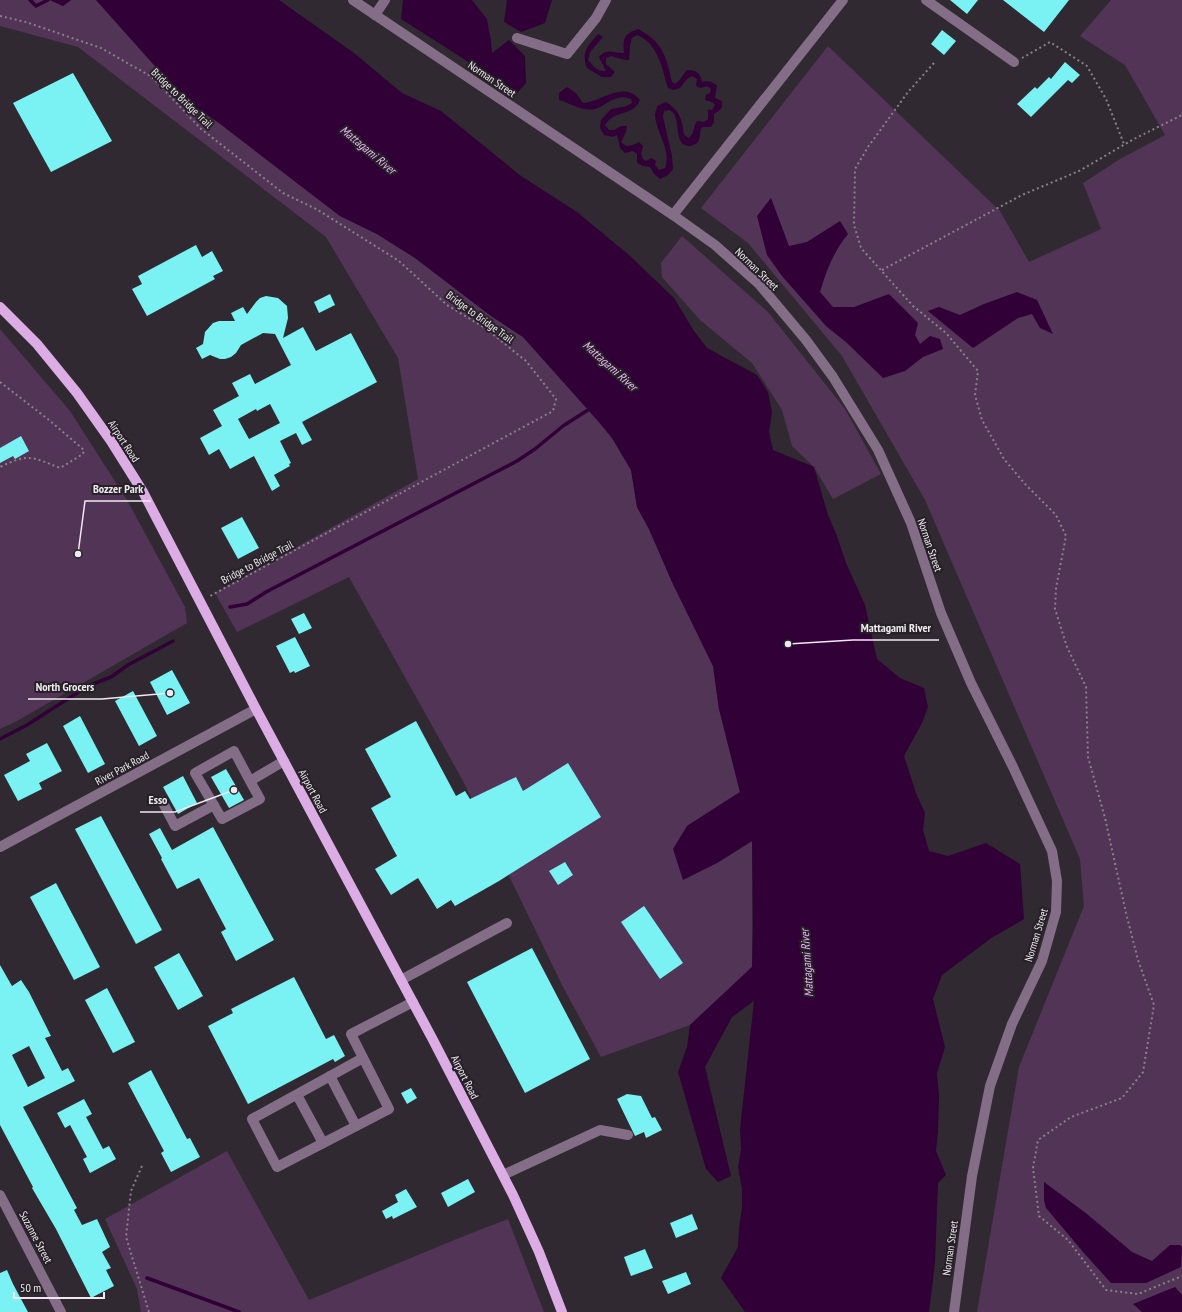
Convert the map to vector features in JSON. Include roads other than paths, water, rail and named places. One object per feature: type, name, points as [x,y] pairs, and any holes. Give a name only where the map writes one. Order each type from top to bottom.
[{"type":"main road","name":"Airport Road","points":[[0,307],[37,344],[77,393],[111,441],[142,492],[413,1002],[503,1175],[539,1252],[562,1312]]},
{"type":"street","name":"Norman Street","points":[[354,0],[673,216],[715,246],[759,284],[806,340],[833,377],[874,444],[911,523],[941,613],[971,683],[1013,767],[1052,851],[1057,881],[1056,912],[1042,961],[1012,1024],[990,1086],[972,1176],[954,1312]]},
{"type":"street","points":[[375,15],[385,0]]},
{"type":"street","points":[[517,38],[567,54],[596,18],[606,0]]},
{"type":"street","points":[[673,216],[843,0]]},
{"type":"street","points":[[926,0],[1014,62]]},
{"type":"street","name":"River Park Road","points":[[0,847],[256,709]]},
{"type":"street","points":[[234,751],[250,781],[260,799],[222,819],[195,773],[234,751]]},
{"type":"street","points":[[250,781],[284,761]]},
{"type":"street","points":[[162,801],[175,826],[214,804]]},
{"type":"street","points":[[401,980],[507,923]]},
{"type":"street","points":[[363,1058],[252,1119],[277,1167],[389,1109],[351,1034],[413,1002]]},
{"type":"street","points":[[330,1076],[356,1126]]},
{"type":"street","points":[[297,1094],[323,1143]]},
{"type":"street","points":[[503,1175],[600,1130],[628,1135]]},
{"type":"street","name":"Suzanne Street","points":[[1,1200],[61,1312]]},
{"type":"water","points":[[50,0],[71,0],[63,6]]},
{"type":"water","name":"Mattagami River","points":[[96,0],[279,0],[354,53],[402,93],[441,111],[521,176],[577,212],[629,255],[674,298],[694,331],[707,348],[757,375],[768,392],[772,412],[769,432],[773,450],[814,467],[828,515],[846,563],[865,605],[877,659],[900,678],[924,688],[928,707],[922,723],[904,756],[916,793],[925,813],[923,830],[929,851],[948,856],[986,843],[1020,864],[1024,919],[990,939],[942,975],[933,999],[945,1047],[937,1073],[939,1095],[936,1151],[946,1175],[938,1183],[935,1263],[929,1312],[745,1312],[721,1278],[738,1247],[742,1208],[742,1189],[738,1167],[741,1149],[740,1129],[754,1001],[732,1017],[705,1067],[731,1176],[718,1182],[706,1169],[678,1072],[687,1047],[690,1025],[752,967],[752,841],[717,863],[683,880],[673,849],[687,826],[740,792],[719,709],[713,666],[672,582],[649,529],[637,507],[631,470],[612,438],[523,337],[491,316],[415,258],[377,234],[340,216],[219,123],[195,107],[154,65]]},
{"type":"water","points":[[403,0],[472,0],[487,19],[492,53],[509,40],[525,56],[526,83],[517,93],[401,19]]},
{"type":"water","points":[[507,0],[552,0],[545,23],[521,32],[504,22]]},
{"type":"water","points":[[638,29],[653,39],[662,51],[668,65],[672,82],[675,84],[687,70],[696,71],[702,82],[706,81],[717,85],[715,98],[722,101],[722,107],[714,114],[714,122],[711,127],[702,127],[698,142],[690,146],[684,145],[679,138],[674,113],[669,110],[664,111],[663,117],[672,156],[673,169],[668,175],[660,179],[654,174],[650,167],[637,163],[637,154],[633,151],[625,153],[620,148],[617,135],[613,137],[604,135],[600,128],[601,120],[611,109],[627,106],[632,103],[631,99],[621,97],[616,98],[600,107],[590,110],[559,100],[559,93],[567,87],[576,93],[583,103],[613,93],[627,92],[634,94],[640,100],[637,105],[633,109],[609,120],[605,125],[609,130],[614,130],[621,126],[627,126],[621,142],[626,146],[639,142],[643,146],[641,154],[643,159],[646,161],[651,158],[656,161],[655,165],[659,170],[665,168],[667,155],[656,122],[655,115],[657,106],[666,102],[671,105],[680,116],[684,135],[689,138],[697,121],[704,122],[708,119],[708,109],[712,110],[715,105],[712,102],[705,100],[706,95],[710,93],[711,89],[707,86],[701,88],[696,86],[697,79],[692,76],[687,79],[680,88],[673,90],[668,88],[661,65],[654,50],[650,44],[637,35],[632,38],[629,60],[611,56],[606,58],[606,64],[615,72],[611,77],[602,77],[587,68],[585,62],[586,49],[598,34],[603,37],[590,52],[588,60],[598,70],[606,71],[599,57],[605,52],[624,53],[625,38],[629,33]]},
{"type":"water","points":[[771,198],[789,246],[807,242],[840,221],[848,234],[838,248],[831,262],[820,292],[833,307],[854,307],[889,294],[918,323],[915,335],[920,344],[930,336],[940,339],[943,349],[923,357],[905,371],[883,378],[847,343],[826,326],[782,276],[767,255],[757,216]]},
{"type":"water","points":[[1017,292],[1037,300],[1053,334],[1040,328],[1032,314],[1018,318],[973,348],[928,311],[939,307],[960,315],[984,304]]},
{"type":"water","points":[[1044,1182],[1087,1214],[1132,1252],[1152,1261],[1170,1245],[1180,1245],[1182,1247],[1181,1267],[1146,1283],[1111,1283],[1046,1208],[1044,1200]]},
{"type":"water","points":[[1175,1287],[1182,1295],[1182,1312],[1142,1312],[1133,1304]]},
{"type":"waterway","points":[[30,0],[36,6],[48,0]]},
{"type":"waterway","points":[[230,607],[247,604],[266,592],[517,461],[535,449],[563,426],[591,408]]},
{"type":"waterway","points":[[0,739],[27,725],[88,686],[111,677],[128,665],[173,641]]},
{"type":"waterway","points":[[147,1278],[239,1312]]},
{"type":"place","name":"Bozzer Park","points":[[78,554]]},
{"type":"place","name":"Mattagami River","points":[[788,644]]},
{"type":"place","name":"North Grocers","points":[[170,693]]},
{"type":"place","name":"Esso","points":[[234,790]]}]
